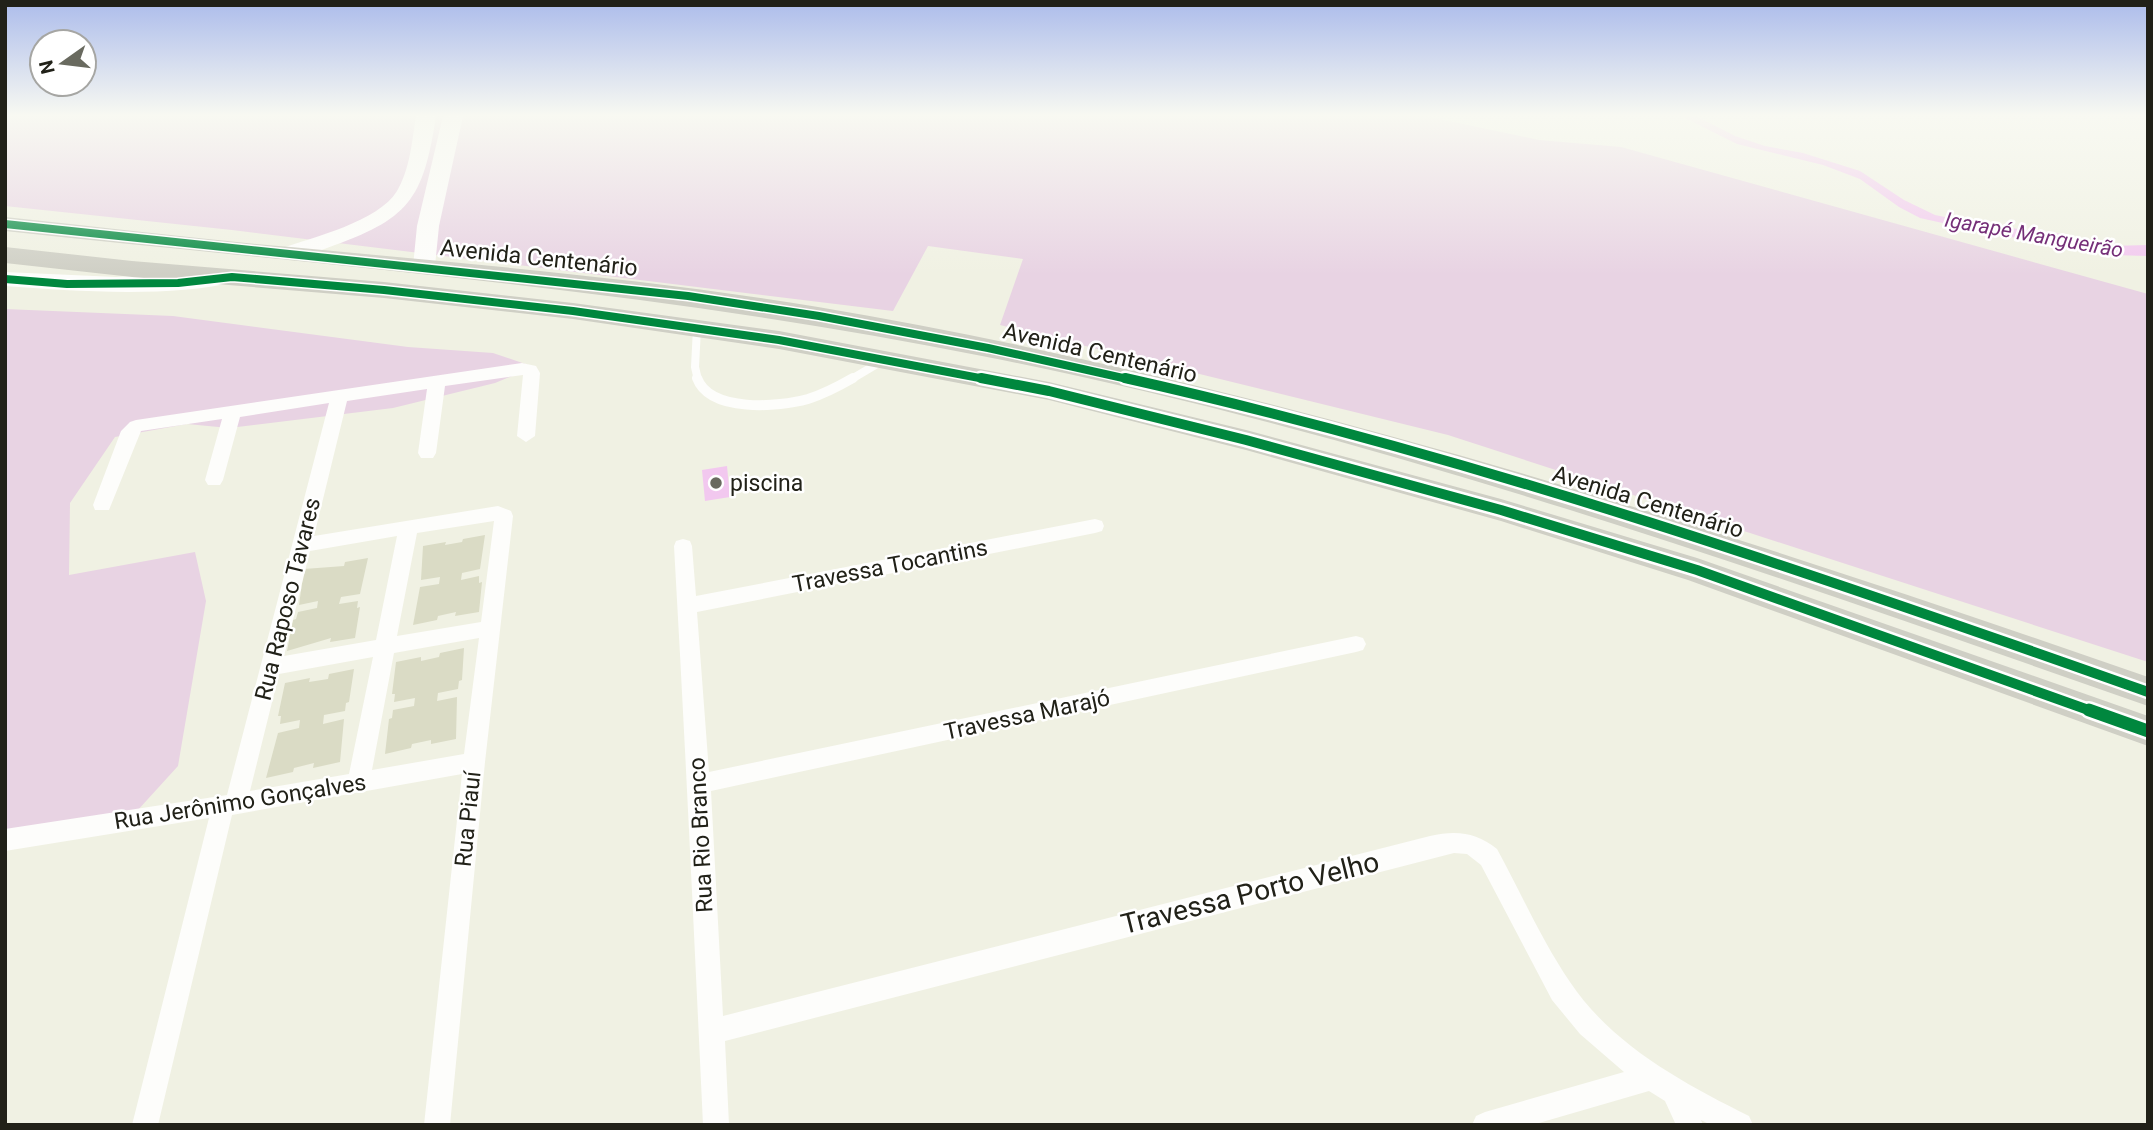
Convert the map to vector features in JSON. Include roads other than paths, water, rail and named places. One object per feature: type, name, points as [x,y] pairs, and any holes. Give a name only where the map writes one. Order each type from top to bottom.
[{"type":"main road","points":[[288,254],[367,223],[402,199],[416,169]]},
{"type":"main road","points":[[424,266],[428,226],[441,169]]},
{"type":"main road","name":"Avenida Centenário","points":[[5,224],[589,283],[817,316],[995,349],[1382,444],[1586,504],[1959,624],[2148,692]]},
{"type":"main road","points":[[5,256],[573,311],[697,328],[1062,394],[1245,440],[1501,510],[1697,570],[2148,731]]},
{"type":"main road","points":[[5,279],[67,284],[164,283],[232,276]]},
{"type":"street","points":[[102,505],[132,428],[340,395],[530,370],[532,373],[526,436]]},
{"type":"street","points":[[427,453],[437,381]]},
{"type":"street","name":"Rua Raposo Tavares","points":[[145,1125],[230,805],[270,667],[340,395]]},
{"type":"street","points":[[214,480],[233,412]]},
{"type":"street","name":"Rua Piauí","points":[[409,526],[503,513],[474,762],[437,1125]]},
{"type":"street","points":[[301,545],[409,526],[358,783]]},
{"type":"street","name":"Travessa Tocantins","points":[[686,606],[1095,526]]},
{"type":"street","name":"Rua Rio Branco","points":[[683,546],[699,784],[716,1125]]},
{"type":"street","points":[[270,667],[491,628]]},
{"type":"street","name":"Travessa Marajó","points":[[699,784],[1356,644]]},
{"type":"street","name":"Rua Jerônimo Gonçalves","points":[[5,840],[230,805],[474,762]]},
{"type":"street","name":"Travessa Porto Velho","points":[[711,1031],[1418,850],[1463,842],[1477,846],[1489,857],[1561,991],[1589,1025],[1674,1093],[1740,1125]]},
{"type":"street","points":[[1485,1125],[1651,1077]]},
{"type":"street","points":[[1674,1093],[1690,1125]]},
{"type":"lane","points":[[697,328],[696,368],[700,386],[714,399],[746,404],[809,399],[835,388],[883,360]]},
{"type":"water","name":"Igarapé Mangueirão","points":[[1833,169],[1860,171],[1904,200],[1935,215],[1985,225],[2062,234],[2109,246],[2148,245],[2148,256],[2112,255],[2072,244],[2001,236],[1920,218],[1899,207],[1860,179]]},
{"type":"water","name":"piscina","points":[[727,466],[730,497],[705,501],[702,470]]},
{"type":"place","name":"piscina","points":[[716,483]]}]
